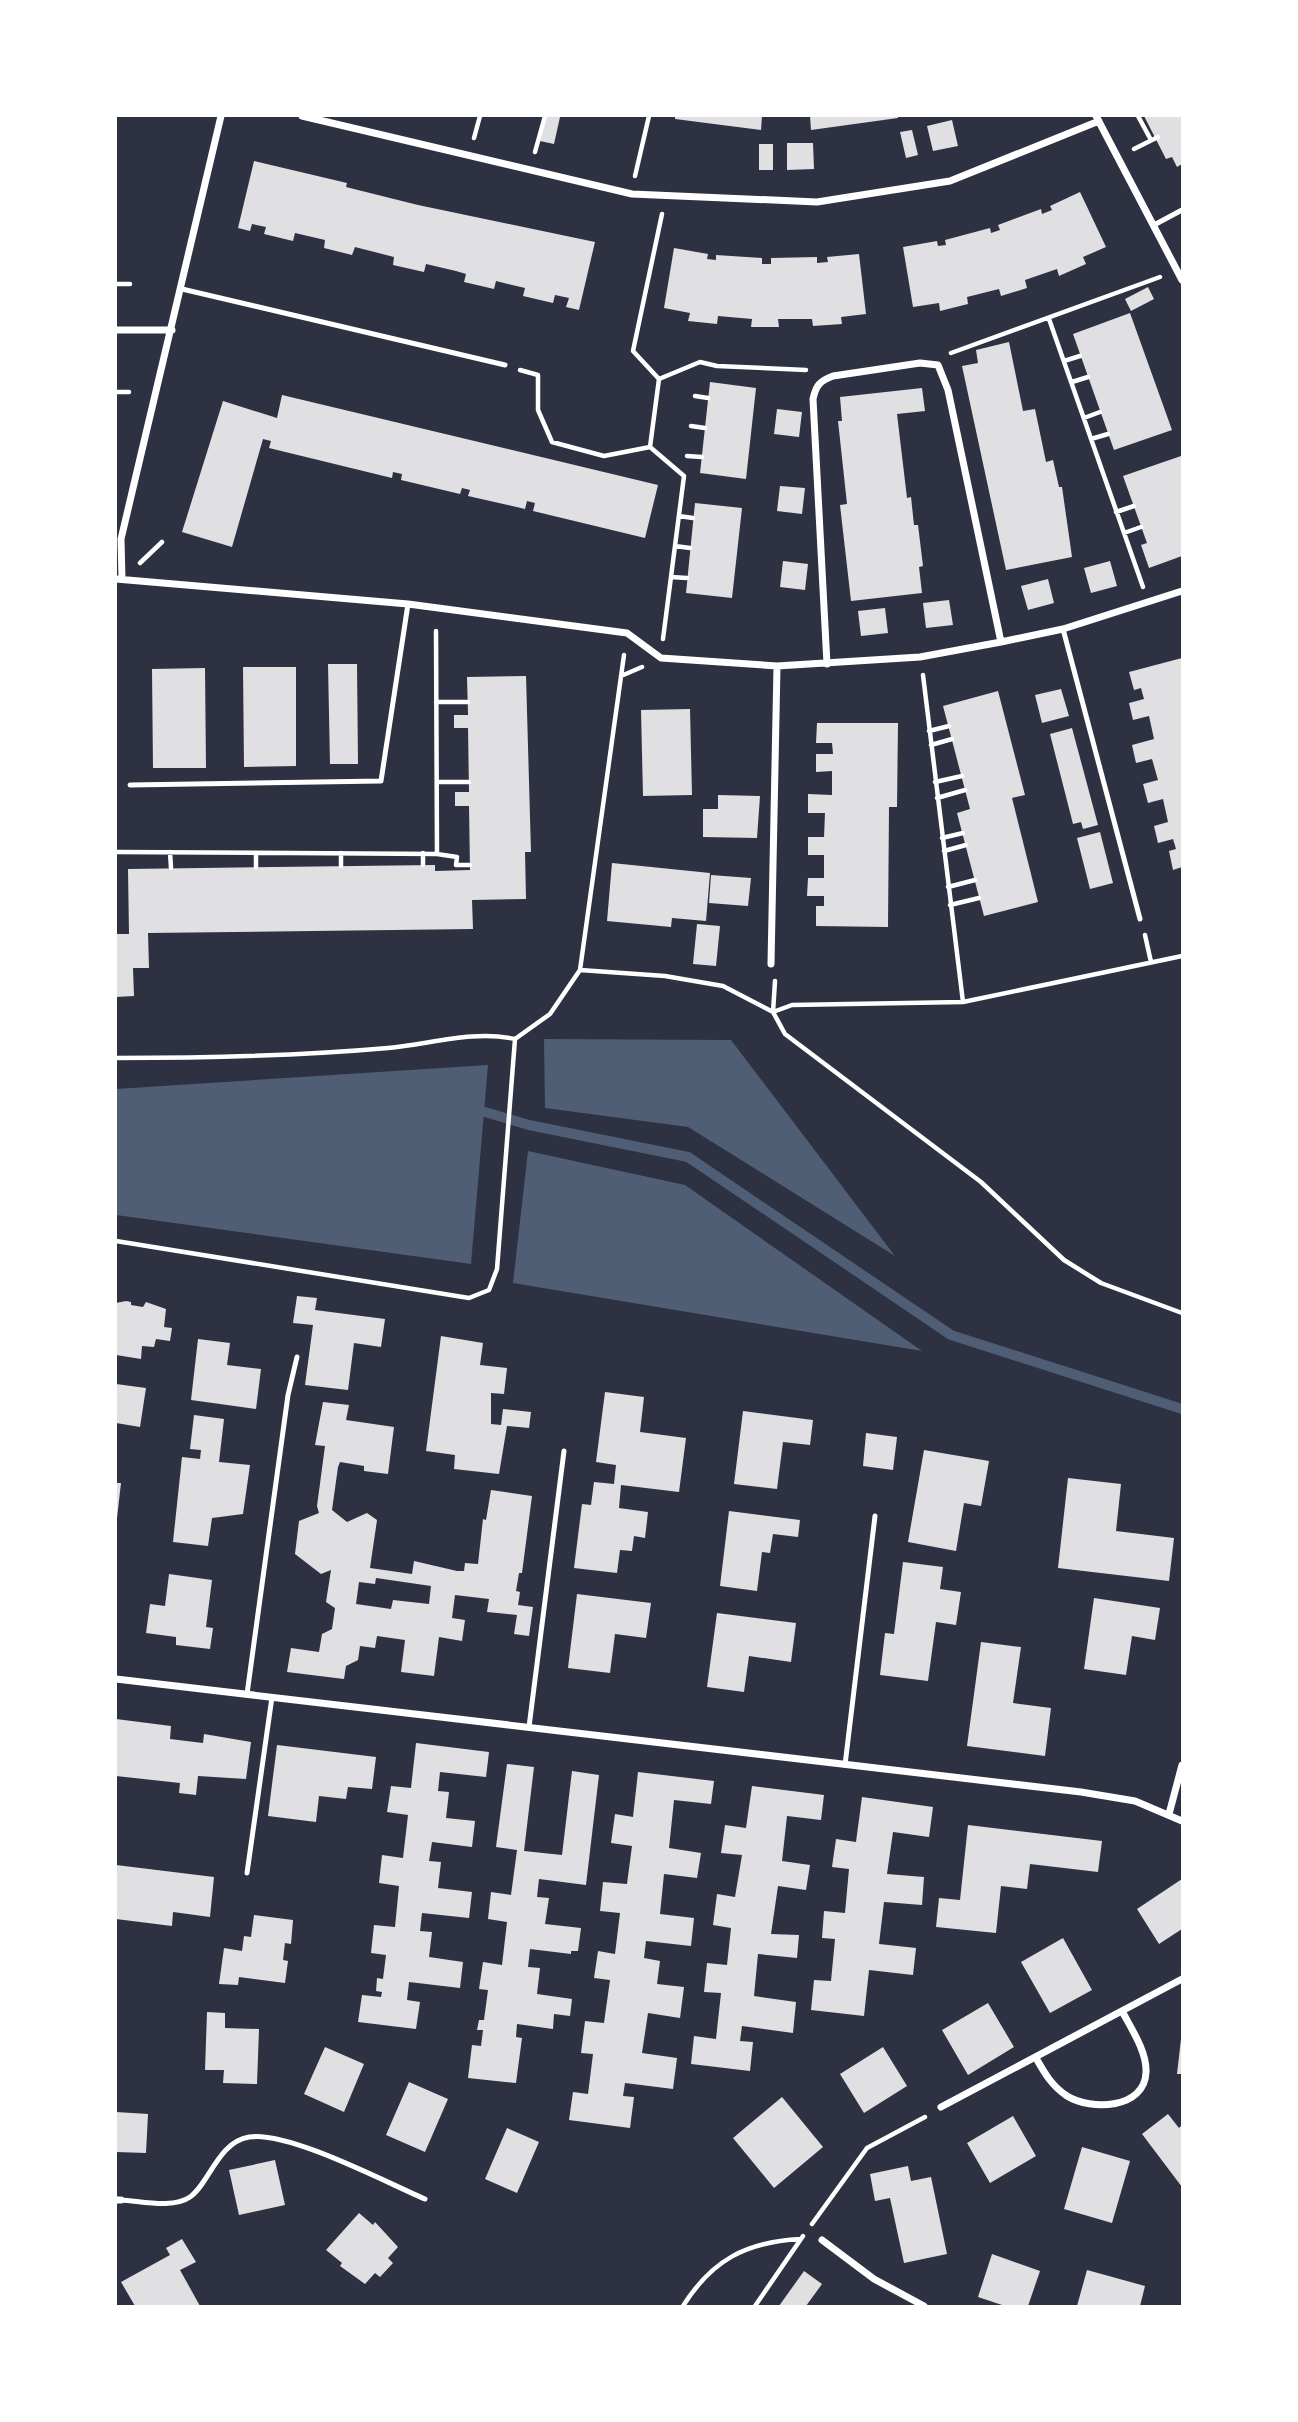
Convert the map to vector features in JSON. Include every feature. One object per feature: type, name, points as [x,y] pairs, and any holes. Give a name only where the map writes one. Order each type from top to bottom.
[{"type":"street","points":[[221,116],[121,539],[119,579],[408,604],[627,634],[661,658],[777,666],[920,657],[1063,629],[1182,591]]},
{"type":"street","points":[[302,116],[632,194],[817,202],[905,191],[950,181],[1097,118],[1182,280]]},
{"type":"street","points":[[116,330],[172,330]]},
{"type":"street","points":[[827,664],[813,399],[821,380],[920,363],[938,365],[950,399],[1001,642]]},
{"type":"street","points":[[771,964],[777,666]]},
{"type":"street","points":[[116,1679],[1081,1792],[1135,1801],[1182,1821]]},
{"type":"street","points":[[1169,1814],[1182,1765]]},
{"type":"street","points":[[941,2107],[1036,2059],[1182,1979]]},
{"type":"street","points":[[1036,2059],[1046,2077],[1070,2097],[1089,2104],[1113,2104],[1132,2097],[1145,2082],[1147,2070],[1122,2011]]},
{"type":"street","points":[[822,2240],[874,2279],[924,2306]]},
{"type":"lane","points":[[1154,225],[1182,210]]},
{"type":"lane","points":[[182,289],[505,365]]},
{"type":"lane","points":[[130,785],[382,781],[408,604]]},
{"type":"lane","points":[[1063,629],[1139,919]]},
{"type":"lane","points":[[247,1695],[288,1395],[297,1357]]},
{"type":"lane","points":[[529,1727],[564,1451]]},
{"type":"lane","points":[[845,1765],[875,1516]]},
{"type":"lane","points":[[247,1873],[272,1698]]},
{"type":"lane","points":[[118,2200],[176,2203],[192,2196],[225,2151],[248,2137],[279,2138],[425,2199]]},
{"type":"path","points":[[477,125],[480,116]]},
{"type":"path","points":[[537,140],[545,116]]},
{"type":"path","points":[[649,116],[635,177],[668,186],[633,351],[659,379]]},
{"type":"path","points":[[1138,116],[1151,140]]},
{"type":"path","points":[[1130,151],[1158,136]]},
{"type":"path","points":[[938,365],[950,353],[1178,271]]},
{"type":"path","points":[[116,284],[130,284]]},
{"type":"path","points":[[1049,319],[1148,604]]},
{"type":"path","points":[[1064,361],[1080,356]]},
{"type":"path","points":[[659,379],[700,362],[716,366],[807,370],[821,380]]},
{"type":"path","points":[[505,365],[538,375],[538,410],[552,442],[604,456],[650,447]]},
{"type":"path","points":[[1072,382],[1088,377]]},
{"type":"path","points":[[650,447],[659,379]]},
{"type":"path","points":[[116,392],[129,393]]},
{"type":"path","points":[[695,396],[708,398]]},
{"type":"path","points":[[1084,418],[1100,412]]},
{"type":"path","points":[[691,426],[705,428]]},
{"type":"path","points":[[1091,439],[1108,433]]},
{"type":"path","points":[[621,676],[661,658],[676,547],[684,476],[650,447]]},
{"type":"path","points":[[687,456],[702,457]]},
{"type":"path","points":[[1116,512],[1134,506]]},
{"type":"path","points":[[679,516],[693,518]]},
{"type":"path","points":[[1124,533],[1141,527]]},
{"type":"path","points":[[676,547],[690,548]]},
{"type":"path","points":[[671,576],[687,578]]},
{"type":"path","points":[[436,631],[437,853]]},
{"type":"path","points":[[116,1058],[226,1058],[390,1048],[491,1034],[515,1039],[550,1014],[580,970],[627,634]]},
{"type":"path","points":[[920,657],[962,1002]]},
{"type":"path","points":[[436,702],[468,702]]},
{"type":"path","points":[[929,731],[949,726]]},
{"type":"path","points":[[931,745],[952,739]]},
{"type":"path","points":[[935,782],[962,776]]},
{"type":"path","points":[[437,782],[469,782]]},
{"type":"path","points":[[937,797],[965,790]]},
{"type":"path","points":[[942,838],[963,833]]},
{"type":"path","points":[[944,851],[966,845]]},
{"type":"path","points":[[116,852],[437,853],[457,857],[456,865],[470,865]]},
{"type":"path","points":[[170,852],[171,868]]},
{"type":"path","points":[[256,853],[256,867]]},
{"type":"path","points":[[341,853],[341,866]]},
{"type":"path","points":[[423,853],[423,865]]},
{"type":"path","points":[[948,888],[975,880]]},
{"type":"path","points":[[950,905],[979,898]]},
{"type":"path","points":[[1139,919],[1151,962]]},
{"type":"path","points":[[773,1012],[792,1004],[962,1002],[1182,956]]},
{"type":"path","points":[[771,964],[776,971],[773,1012],[785,1034],[981,1182],[1064,1260],[1101,1283],[1182,1313]]},
{"type":"path","points":[[580,970],[665,976],[723,986],[773,1012]]},
{"type":"path","points":[[116,1241],[469,1298],[489,1290],[497,1269],[515,1039]]},
{"type":"path","points":[[755,2306],[867,2148],[941,2107]]},
{"type":"path","points":[[683,2306],[712,2271],[736,2254],[764,2241],[801,2239]]},
{"type":"water","points":[[544,1039],[731,1040],[895,1256],[688,1127],[545,1108]]},
{"type":"water","points":[[488,1065],[471,1264],[116,1215],[116,1089]]},
{"type":"water","points":[[528,1151],[685,1185],[922,1351],[513,1283]]},
{"type":"building","points":[[546,116],[560,117],[554,144],[540,141]]},
{"type":"building","points":[[675,116],[762,116],[761,130],[675,119]]},
{"type":"building","points":[[810,116],[898,116],[898,118],[811,130]]},
{"type":"building","points":[[1144,116],[1182,116],[1182,164],[1177,167],[1172,157],[1166,159]]},
{"type":"building","points":[[952,120],[958,146],[933,151],[927,126]]},
{"type":"building","points":[[912,130],[918,155],[906,158],[900,132]]},
{"type":"building","points":[[787,143],[813,143],[814,169],[787,170]]},
{"type":"building","points":[[759,144],[773,144],[773,170],[759,170]]},
{"type":"building","points":[[254,161],[347,183],[346,187],[418,205],[595,242],[579,310],[566,307],[569,298],[555,295],[553,303],[523,296],[525,288],[496,281],[494,289],[464,282],[466,274],[456,271],[426,264],[424,272],[393,265],[394,257],[355,247],[352,255],[324,248],[325,240],[295,233],[293,241],[264,234],[266,227],[252,224],[250,231],[238,228]]},
{"type":"building","points":[[1080,192],[1106,247],[1083,257],[1086,264],[1059,276],[1057,269],[1025,280],[1027,288],[1001,296],[999,289],[967,297],[968,304],[940,311],[939,303],[913,307],[903,247],[937,241],[938,246],[946,245],[945,240],[990,228],[991,233],[1000,230],[998,225],[1041,209],[1042,214],[1052,210],[1050,206]]},
{"type":"building","points":[[674,248],[708,254],[707,259],[716,260],[716,255],[762,258],[762,264],[771,264],[771,258],[817,257],[817,263],[828,262],[827,257],[859,254],[866,314],[841,317],[842,324],[813,326],[812,319],[778,319],[779,327],[751,327],[752,319],[718,316],[717,324],[688,321],[690,313],[664,308]]},
{"type":"building","points":[[1148,287],[1154,299],[1131,311],[1125,299]]},
{"type":"building","points":[[1130,313],[1172,430],[1114,450],[1073,334]]},
{"type":"building","points":[[1009,342],[1023,411],[1035,409],[1046,462],[1053,460],[1059,487],[1062,487],[1072,557],[1006,570],[962,366],[978,363],[976,350]]},
{"type":"building","points":[[710,382],[756,388],[746,479],[700,473]]},
{"type":"building","points":[[922,388],[925,411],[897,414],[907,498],[911,497],[914,525],[918,525],[923,566],[919,567],[922,593],[851,601],[840,505],[847,504],[838,421],[842,421],[840,397]]},
{"type":"building","points":[[282,395],[658,485],[645,538],[533,511],[535,503],[527,501],[525,509],[468,496],[470,490],[462,488],[460,494],[401,480],[402,474],[393,472],[392,478],[269,448],[271,441],[263,439],[232,547],[182,532],[223,401],[277,418]]},
{"type":"building","points":[[777,409],[802,412],[799,437],[774,434]]},
{"type":"building","points":[[1181,456],[1182,556],[1149,568],[1141,545],[1147,543],[1123,476]]},
{"type":"building","points":[[780,486],[805,488],[802,514],[777,511]]},
{"type":"building","points":[[695,503],[742,508],[732,598],[686,593]]},
{"type":"building","points":[[783,561],[808,564],[805,590],[780,587]]},
{"type":"building","points":[[1110,561],[1117,586],[1091,593],[1084,568]]},
{"type":"building","points":[[1048,579],[1054,603],[1028,610],[1021,586]]},
{"type":"building","points":[[949,600],[953,625],[926,628],[923,603]]},
{"type":"building","points":[[885,608],[888,633],[861,636],[858,611]]},
{"type":"building","points":[[1182,658],[1182,867],[1173,870],[1169,851],[1176,849],[1173,839],[1158,843],[1154,826],[1168,822],[1163,799],[1148,803],[1143,784],[1158,780],[1152,759],[1136,763],[1132,745],[1154,739],[1149,716],[1133,720],[1129,703],[1144,699],[1141,688],[1134,690],[1129,672]]},
{"type":"building","points":[[328,664],[357,664],[358,764],[330,764]]},
{"type":"building","points":[[243,667],[296,667],[296,766],[244,767]]},
{"type":"building","points":[[205,668],[206,768],[153,768],[152,669]]},
{"type":"building","points":[[526,676],[531,852],[525,852],[526,899],[472,900],[473,929],[148,933],[149,968],[133,968],[134,996],[116,997],[116,934],[129,934],[128,869],[435,865],[435,871],[470,870],[469,806],[455,806],[455,792],[469,792],[468,728],[454,728],[454,715],[468,715],[467,677]]},
{"type":"building","points":[[1061,689],[1069,716],[1042,723],[1035,695]]},
{"type":"building","points":[[998,691],[1025,795],[1012,798],[1038,902],[984,916],[957,813],[970,809],[943,706]]},
{"type":"building","points":[[690,709],[692,795],[643,796],[641,710]]},
{"type":"building","points":[[817,723],[898,723],[897,807],[889,807],[888,927],[816,926],[816,906],[824,906],[824,896],[807,896],[808,878],[824,878],[824,855],[808,855],[808,837],[824,837],[825,813],[808,813],[808,794],[832,795],[832,771],[816,772],[816,754],[833,754],[832,743],[816,743]]},
{"type":"building","points":[[1072,728],[1098,825],[1083,829],[1081,822],[1073,824],[1050,734]]},
{"type":"building","points":[[718,795],[760,796],[757,838],[703,837],[703,809],[718,809]]},
{"type":"building","points":[[1100,832],[1113,883],[1090,889],[1077,838]]},
{"type":"building","points":[[612,863],[710,873],[706,921],[672,918],[671,927],[607,921]]},
{"type":"building","points":[[711,875],[751,878],[748,906],[709,903]]},
{"type":"building","points":[[697,924],[720,926],[716,966],[693,964]]},
{"type":"building","points":[[297,1296],[317,1298],[315,1310],[385,1319],[381,1347],[354,1343],[348,1390],[305,1385],[313,1325],[293,1323]]},
{"type":"building","points":[[131,1302],[131,1305],[143,1307],[146,1302],[166,1309],[164,1327],[172,1328],[170,1341],[156,1339],[154,1347],[142,1346],[141,1359],[116,1355],[116,1303]]},
{"type":"building","points":[[441,1336],[483,1343],[480,1365],[507,1368],[504,1394],[491,1393],[491,1424],[501,1425],[503,1409],[531,1412],[529,1428],[507,1426],[499,1474],[454,1469],[455,1455],[426,1451]]},
{"type":"building","points":[[198,1339],[230,1343],[227,1365],[261,1369],[256,1409],[191,1400]]},
{"type":"building","points":[[116,1384],[146,1388],[140,1427],[116,1423]]},
{"type":"building","points":[[605,1392],[644,1397],[640,1432],[686,1438],[679,1492],[621,1485],[619,1508],[648,1512],[645,1538],[634,1536],[632,1551],[620,1550],[617,1573],[574,1568],[582,1504],[591,1505],[594,1482],[614,1484],[616,1465],[596,1462]]},
{"type":"building","points":[[323,1402],[349,1405],[346,1420],[394,1427],[388,1474],[364,1471],[364,1466],[340,1462],[338,1467],[332,1510],[347,1522],[367,1513],[377,1520],[370,1568],[412,1574],[414,1561],[464,1571],[465,1563],[478,1564],[483,1519],[486,1520],[491,1490],[532,1496],[522,1573],[519,1573],[516,1591],[520,1592],[518,1605],[533,1607],[529,1636],[514,1634],[517,1615],[487,1612],[489,1599],[455,1595],[452,1618],[465,1620],[462,1641],[439,1637],[434,1676],[401,1672],[405,1640],[377,1636],[375,1648],[360,1646],[358,1660],[346,1666],[344,1679],[287,1672],[291,1648],[319,1652],[322,1634],[332,1629],[335,1608],[326,1602],[331,1570],[321,1574],[295,1554],[299,1521],[319,1513],[317,1506],[325,1446],[315,1445]],"holes":[[[376,1578],[431,1586],[429,1604],[393,1600],[391,1609],[356,1604],[359,1582],[375,1584]]]},
{"type":"building","points":[[743,1411],[813,1420],[810,1445],[783,1442],[777,1489],[734,1484]]},
{"type":"building","points":[[194,1415],[224,1419],[219,1462],[250,1465],[243,1514],[212,1518],[208,1546],[173,1542],[182,1457],[200,1459],[201,1450],[190,1449]]},
{"type":"building","points":[[866,1433],[897,1437],[893,1470],[863,1466]]},
{"type":"building","points":[[924,1450],[989,1461],[981,1506],[964,1503],[956,1551],[908,1542]]},
{"type":"building","points":[[1068,1478],[1121,1484],[1116,1531],[1174,1538],[1169,1581],[1058,1568]]},
{"type":"building","points":[[116,1483],[121,1483],[117,1518],[116,1518]]},
{"type":"building","points":[[729,1511],[800,1520],[798,1537],[773,1534],[770,1553],[762,1552],[757,1591],[720,1586]]},
{"type":"building","points":[[903,1562],[943,1567],[940,1589],[961,1592],[956,1625],[936,1622],[928,1681],[880,1675],[885,1633],[894,1634]]},
{"type":"building","points":[[169,1574],[212,1580],[206,1627],[213,1628],[210,1649],[176,1645],[176,1637],[146,1633],[150,1604],[165,1606]]},
{"type":"building","points":[[577,1594],[651,1603],[646,1638],[615,1634],[610,1673],[568,1668]]},
{"type":"building","points":[[1094,1598],[1160,1608],[1155,1640],[1132,1636],[1126,1675],[1084,1669]]},
{"type":"building","points":[[717,1613],[796,1623],[791,1662],[749,1656],[744,1692],[707,1687]]},
{"type":"building","points":[[981,1642],[1021,1647],[1013,1703],[1051,1708],[1045,1756],[967,1746]]},
{"type":"building","points":[[116,1719],[171,1726],[170,1739],[203,1743],[204,1734],[251,1742],[246,1779],[198,1776],[196,1795],[179,1793],[180,1783],[116,1776]]},
{"type":"building","points":[[416,1743],[489,1752],[486,1777],[440,1772],[438,1791],[449,1792],[446,1818],[475,1821],[472,1847],[432,1842],[429,1861],[441,1862],[438,1888],[472,1892],[469,1918],[422,1913],[420,1931],[432,1932],[429,1957],[463,1962],[460,1988],[409,1982],[407,2000],[420,2002],[416,2029],[358,2022],[362,1995],[381,1997],[382,1992],[376,1991],[377,1978],[383,1979],[386,1955],[371,1953],[374,1925],[395,1927],[399,1886],[379,1883],[382,1855],[403,1858],[408,1815],[387,1812],[391,1786],[411,1788]]},
{"type":"building","points":[[277,1745],[376,1757],[372,1789],[348,1787],[346,1799],[319,1796],[316,1822],[268,1816]]},
{"type":"building","points":[[507,1764],[534,1767],[524,1851],[562,1855],[572,1771],[599,1775],[586,1885],[539,1879],[537,1897],[549,1898],[545,1924],[581,1928],[578,1951],[571,1951],[571,1954],[530,1949],[528,1967],[540,1968],[537,1994],[572,1999],[570,2016],[554,2014],[553,2029],[517,2024],[516,2037],[522,2038],[516,2083],[468,2078],[472,2045],[481,2046],[483,2030],[477,2030],[479,2020],[484,2020],[488,1990],[479,1989],[483,1962],[502,1965],[507,1922],[488,1919],[491,1892],[511,1895],[517,1850],[496,1847]]},
{"type":"building","points":[[638,1772],[714,1781],[711,1804],[674,1800],[669,1848],[701,1853],[697,1878],[664,1874],[660,1914],[694,1918],[691,1946],[646,1941],[644,1958],[660,1961],[657,1984],[684,1987],[680,2018],[648,2013],[642,2053],[677,2058],[673,2089],[625,2083],[623,2096],[634,2097],[630,2128],[569,2120],[573,2092],[588,2094],[593,2054],[581,2053],[585,2021],[604,2023],[610,1980],[594,1978],[598,1951],[615,1954],[620,1913],[600,1911],[603,1882],[627,1884],[632,1846],[611,1843],[615,1814],[633,1817]]},
{"type":"building","points":[[752,1786],[824,1795],[821,1820],[787,1816],[782,1861],[810,1865],[806,1890],[778,1886],[771,1934],[799,1935],[797,1958],[758,1954],[754,1996],[796,2002],[793,2033],[742,2026],[740,2041],[753,2042],[750,2071],[691,2064],[694,2036],[716,2039],[721,1993],[704,1992],[707,1963],[727,1965],[731,1928],[713,1925],[717,1894],[735,1897],[742,1855],[721,1853],[725,1825],[746,1828]]},
{"type":"building","points":[[862,1797],[933,1807],[929,1837],[893,1832],[887,1874],[924,1877],[922,1905],[884,1902],[879,1944],[916,1948],[913,1975],[869,1970],[864,2016],[811,2010],[814,1980],[831,1981],[835,1939],[822,1938],[824,1911],[845,1913],[849,1869],[832,1867],[836,1839],[856,1842]]},
{"type":"building","points":[[968,1825],[1102,1841],[1098,1872],[1030,1864],[1027,1889],[1001,1886],[996,1933],[936,1927],[939,1898],[960,1900]]},
{"type":"building","points":[[116,1865],[214,1877],[210,1917],[173,1912],[172,1926],[116,1919]]},
{"type":"building","points":[[1182,1879],[1182,1929],[1159,1944],[1137,1909]]},
{"type":"building","points":[[254,1915],[293,1920],[291,1944],[285,1943],[283,1960],[288,1961],[285,1983],[239,1977],[238,1985],[219,1984],[224,1948],[242,1951],[244,1936],[251,1937]]},
{"type":"building","points":[[1063,1938],[1092,1990],[1050,2013],[1021,1962]]},
{"type":"building","points":[[988,2003],[1014,2047],[968,2075],[942,2030]]},
{"type":"building","points":[[207,2012],[225,2013],[225,2028],[259,2029],[257,2084],[223,2083],[224,2070],[205,2070]]},
{"type":"building","points":[[1181,2039],[1182,2074],[1177,2074]]},
{"type":"building","points":[[325,2047],[364,2064],[344,2112],[304,2094]]},
{"type":"building","points":[[883,2047],[907,2086],[864,2113],[840,2074]]},
{"type":"building","points":[[409,2082],[448,2099],[425,2152],[386,2135]]},
{"type":"building","points":[[782,2097],[823,2147],[774,2188],[733,2138]]},
{"type":"building","points":[[116,2112],[148,2114],[146,2153],[116,2152]]},
{"type":"building","points":[[1168,2114],[1179,2128],[1182,2125],[1182,2187],[1142,2134]]},
{"type":"building","points":[[1013,2116],[1036,2156],[990,2183],[967,2143]]},
{"type":"building","points":[[507,2128],[539,2142],[517,2193],[485,2179]]},
{"type":"building","points":[[1082,2147],[1130,2161],[1112,2223],[1064,2209]]},
{"type":"building","points":[[275,2160],[285,2205],[239,2215],[229,2170]]},
{"type":"building","points":[[908,2166],[911,2181],[931,2177],[947,2254],[904,2263],[890,2198],[875,2201],[870,2174]]},
{"type":"building","points":[[359,2213],[373,2225],[375,2222],[398,2247],[388,2258],[393,2263],[380,2277],[375,2273],[365,2284],[340,2266],[342,2263],[326,2250]]},
{"type":"building","points":[[182,2239],[196,2262],[180,2270],[200,2306],[135,2306],[121,2282],[170,2255],[166,2248]]},
{"type":"building","points":[[992,2254],[1040,2271],[1028,2306],[1005,2306],[978,2297]]},
{"type":"building","points":[[1087,2270],[1145,2286],[1140,2306],[1077,2306]]},
{"type":"building","points":[[804,2271],[822,2284],[806,2306],[779,2306]]},
{"type":"waterway","points":[[485,1112],[529,1125],[688,1157],[951,1335],[1182,1409]]}]
